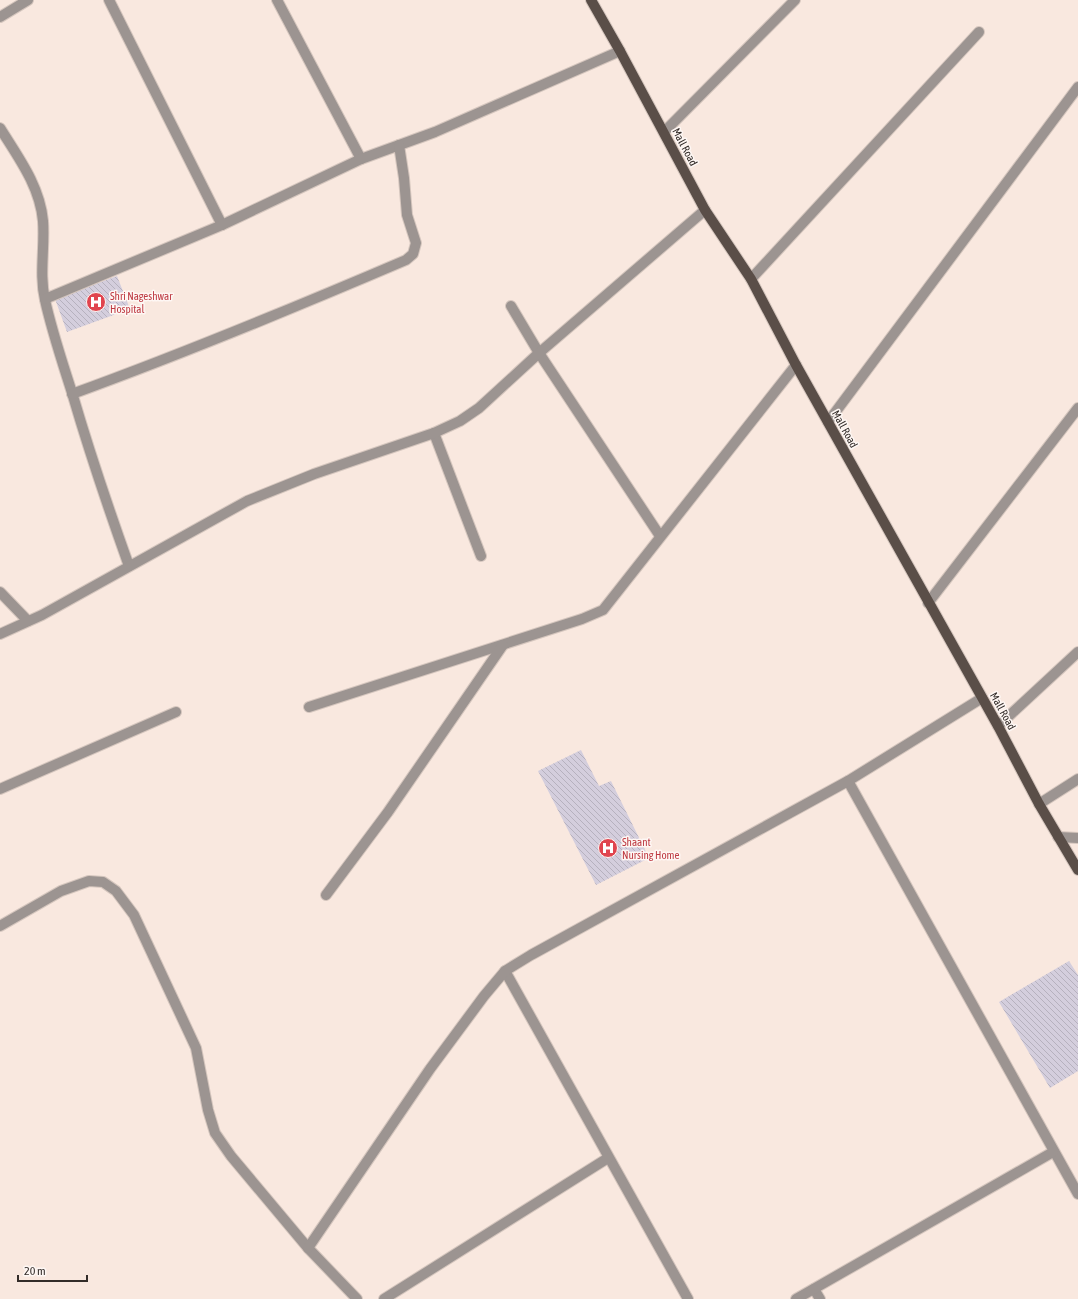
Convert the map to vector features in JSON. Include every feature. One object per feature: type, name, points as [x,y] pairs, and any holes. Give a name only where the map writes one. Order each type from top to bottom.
[{"type":"main road","name":"Mall Road","points":[[591,0],[705,210],[751,279],[796,364],[928,603],[998,726],[1039,804],[1078,870]]},
{"type":"street","points":[[0,17],[28,0]]},
{"type":"street","points":[[109,0],[222,225]]},
{"type":"street","points":[[277,0],[361,159]]},
{"type":"street","points":[[664,132],[795,0]]},
{"type":"street","points":[[751,279],[979,32]]},
{"type":"street","points":[[45,299],[222,225],[361,159],[449,126],[620,51]]},
{"type":"street","points":[[828,422],[1078,87]]},
{"type":"street","points":[[0,128],[31,179],[40,208],[43,221],[42,278],[45,299],[102,493],[129,566]]},
{"type":"street","points":[[72,394],[167,359],[406,260],[413,254],[416,243],[407,215],[404,178],[399,145]]},
{"type":"street","points":[[0,634],[28,621],[247,501],[314,474],[434,433],[460,421],[479,408],[539,353],[705,210]]},
{"type":"street","points":[[511,306],[539,353],[660,536]]},
{"type":"street","points":[[308,707],[582,619],[603,610],[796,364]]},
{"type":"street","points":[[928,603],[1078,408]]},
{"type":"street","points":[[434,433],[481,556]]},
{"type":"street","points":[[0,592],[28,621]]},
{"type":"street","points":[[326,895],[388,812],[503,644]]},
{"type":"street","points":[[998,726],[1078,652]]},
{"type":"street","points":[[308,1248],[430,1069],[505,971],[531,955],[848,781],[982,698]]},
{"type":"street","points":[[0,789],[176,712]]},
{"type":"street","points":[[1039,804],[1078,779]]},
{"type":"street","points":[[848,781],[1053,1152],[1078,1194]]},
{"type":"street","points":[[1058,837],[1078,838]]},
{"type":"street","points":[[0,926],[61,891],[89,881],[103,882],[116,891],[134,915],[196,1048],[208,1110],[215,1133],[231,1156],[308,1248],[357,1299]]},
{"type":"street","points":[[505,971],[688,1299]]},
{"type":"street","points":[[796,1299],[1053,1152]]},
{"type":"street","points":[[384,1299],[608,1158]]},
{"type":"street","points":[[814,1289],[820,1299]]},
{"type":"building","points":[[117,276],[130,309],[67,332],[55,299]]},
{"type":"building","points":[[581,750],[599,786],[611,781],[649,858],[596,885],[538,771]]},
{"type":"building","points":[[1069,961],[1078,975],[1078,1071],[1050,1088],[999,1002]]},
{"type":"place","name":"Shri Nageshwar Hospital","points":[[96,302]]},
{"type":"place","name":"Shaant Nursing Home","points":[[608,848]]}]
